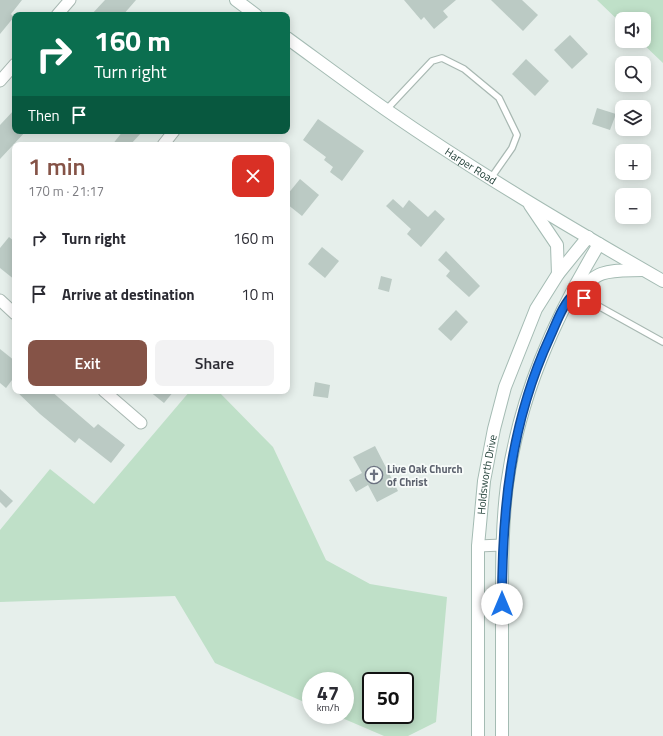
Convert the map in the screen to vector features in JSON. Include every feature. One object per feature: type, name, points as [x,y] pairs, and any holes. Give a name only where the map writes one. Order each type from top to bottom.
[{"type":"main road","points":[[236,0],[252,12]]},
{"type":"main road","name":"Harper Road","points":[[290,40],[386,110],[491,178],[663,281]]},
{"type":"main road","points":[[527,200],[557,245],[558,274]]},
{"type":"main road","name":"Holdsworth Drive","points":[[478,736],[478,546],[484,482],[494,429],[505,387],[536,309],[558,274],[588,237]]},
{"type":"main road","name":"Holdsworth Drive","points":[[502,736],[502,545],[507,485],[527,394],[545,348],[571,295],[599,244]]},
{"type":"main road","points":[[571,295],[594,276],[603,272],[643,270]]},
{"type":"street","points":[[60,12],[70,0]]},
{"type":"street","points":[[0,81],[12,67]]},
{"type":"street","points":[[165,142],[172,134]]},
{"type":"street","points":[[0,300],[12,311]]},
{"type":"street","points":[[107,394],[141,423]]},
{"type":"street","points":[[478,546],[502,545]]},
{"type":"lane","points":[[386,110],[432,61],[442,58],[464,69],[499,98],[517,136],[512,148],[491,178]]},
{"type":"lane","points":[[571,295],[663,342]]},
{"type":"green space","points":[[597,0],[663,0],[663,63],[647,48],[651,48],[651,12],[615,12],[615,17]]},
{"type":"green space","points":[[187,394],[221,394],[273,447],[326,560],[370,584],[447,597],[436,722],[408,736],[384,736],[354,723],[354,672],[302,672],[302,701],[215,663],[175,596],[0,602],[0,530],[50,469],[94,504]]},
{"type":"building","points":[[0,0],[22,0],[12,12],[12,19],[0,34]]},
{"type":"building","points":[[105,0],[136,0],[126,12],[94,12]]},
{"type":"building","points":[[404,0],[456,0],[443,11],[448,17],[434,29],[424,17],[421,20]]},
{"type":"building","points":[[491,0],[522,0],[538,15],[523,31]]},
{"type":"building","points":[[570,35],[588,54],[572,69],[554,50]]},
{"type":"building","points":[[526,59],[549,81],[535,96],[512,74]]},
{"type":"building","points":[[597,108],[615,114],[610,130],[592,124]]},
{"type":"building","points":[[12,112],[12,134],[23,134],[16,142],[12,142],[12,146],[0,159],[0,125]]},
{"type":"building","points":[[318,119],[364,151],[342,181],[330,172],[333,167],[324,160],[326,157],[303,140]]},
{"type":"building","points":[[121,134],[140,134],[133,142],[114,142]]},
{"type":"building","points":[[300,179],[319,195],[302,216],[290,206],[290,191]]},
{"type":"building","points":[[393,199],[403,208],[409,200],[428,217],[435,210],[445,219],[421,247],[407,234],[411,229],[386,206]]},
{"type":"building","points":[[9,237],[12,240],[12,278],[0,268],[0,248]]},
{"type":"building","points":[[322,247],[339,261],[325,278],[308,264]]},
{"type":"building","points":[[446,251],[480,286],[469,297],[446,276],[450,271],[438,260]]},
{"type":"building","points":[[381,276],[392,279],[389,292],[378,289]]},
{"type":"building","points":[[456,310],[468,322],[451,341],[438,329]]},
{"type":"building","points":[[0,349],[12,359],[12,380],[6,388],[0,383]]},
{"type":"building","points":[[315,382],[330,385],[328,398],[313,396]]},
{"type":"building","points":[[19,394],[54,394],[94,428],[98,424],[125,445],[111,463],[79,438],[75,443],[40,414]]},
{"type":"building","points":[[153,394],[172,394],[164,403]]},
{"type":"building","name":"Live Oak Church of Christ","points":[[375,446],[398,491],[377,502],[368,485],[356,492],[349,480],[362,473],[353,457]]},
{"type":"building","points":[[0,489],[13,501],[6,508],[0,502]]},
{"type":"place","name":"Live Oak Church of Christ","points":[[374,475]]},
{"type":"route","points":[[502,604],[502,545],[507,485],[527,394],[566,301],[575,293],[584,298]]}]
